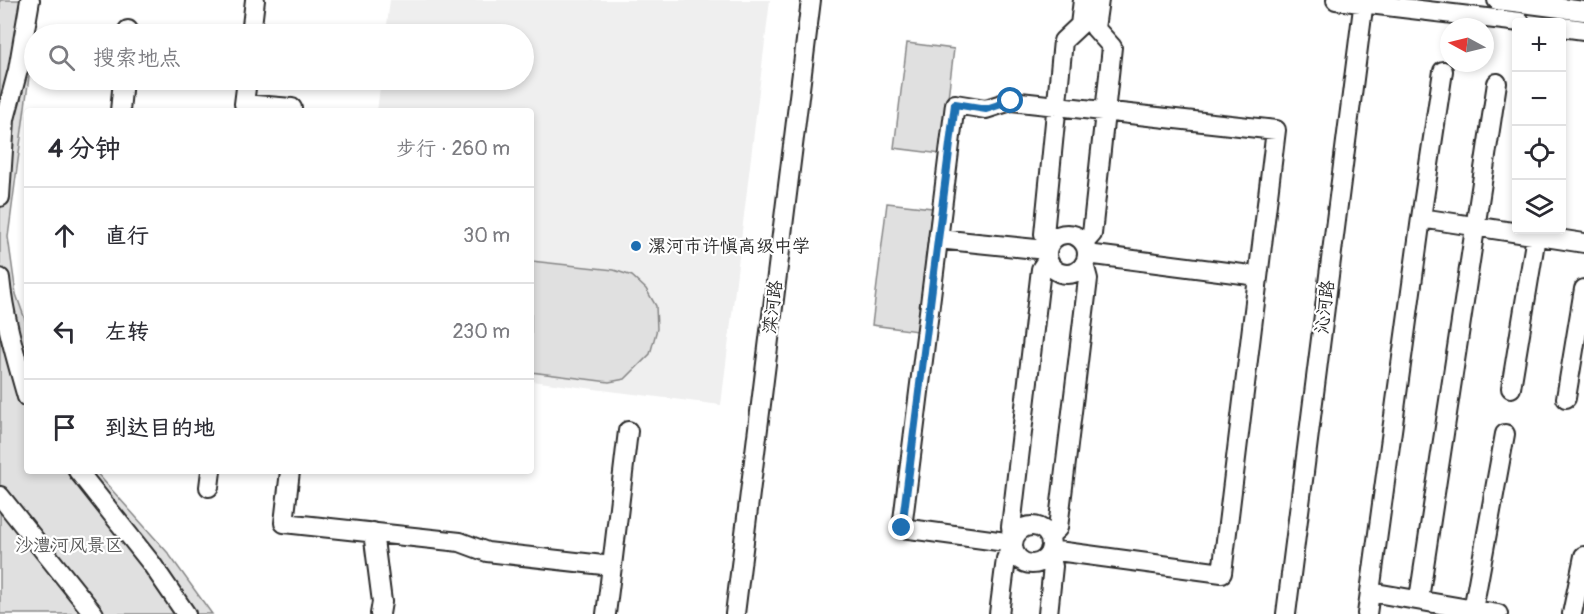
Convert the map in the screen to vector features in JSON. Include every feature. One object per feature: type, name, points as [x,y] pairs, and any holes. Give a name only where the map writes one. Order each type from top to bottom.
[{"type":"street","points":[[26,24],[30,0]]},
{"type":"street","points":[[252,24],[255,0]]},
{"type":"street","name":"滦河路","points":[[735,614],[811,0]]},
{"type":"street","points":[[1083,0],[1080,25],[1063,41],[1044,234],[1053,269],[1066,274],[1080,270],[1092,234],[1112,48],[1095,28],[1099,0]]},
{"type":"street","points":[[1336,0],[1512,21]]},
{"type":"street","points":[[1497,0],[1584,11]]},
{"type":"street","name":"沁河路","points":[[1286,614],[1363,2]]},
{"type":"street","points":[[1566,28],[1584,30]]},
{"type":"street","points":[[0,197],[5,119],[18,70],[24,35]]},
{"type":"street","points":[[1367,614],[1443,72]]},
{"type":"street","points":[[1419,599],[1497,82]]},
{"type":"street","points":[[120,108],[122,90]]},
{"type":"street","points":[[246,90],[244,104],[292,108]]},
{"type":"street","points":[[1013,543],[902,528],[955,104],[986,109],[1011,101],[1276,130],[1222,573],[1049,548]]},
{"type":"street","points":[[1421,218],[1474,228],[1512,231]]},
{"type":"street","points":[[1066,233],[1080,238],[1085,254],[1088,279],[1058,528],[1041,562],[1034,565],[1026,564],[1014,555],[1011,527],[1041,269],[1047,251],[1059,234],[1066,233]]},
{"type":"street","points":[[1511,388],[1531,234]]},
{"type":"street","points":[[1536,234],[1584,243]]},
{"type":"street","points":[[938,239],[1047,251]]},
{"type":"street","points":[[1085,254],[1258,276]]},
{"type":"street","points":[[0,278],[13,349],[24,387]]},
{"type":"street","points":[[1566,398],[1584,289]]},
{"type":"street","points":[[606,614],[628,431]]},
{"type":"street","points":[[1473,610],[1505,434]]},
{"type":"street","points":[[80,474],[151,563],[186,614]]},
{"type":"street","points":[[290,474],[284,523],[460,542],[487,552],[612,566]]},
{"type":"street","points":[[0,496],[94,614]]},
{"type":"street","points":[[999,614],[1006,559],[1016,533],[1029,526],[1036,527],[1049,548],[1053,566],[1048,614]]},
{"type":"street","points":[[373,532],[382,602],[380,614]]},
{"type":"street","points":[[1573,614],[1584,556]]},
{"type":"street","points":[[1370,592],[1419,599],[1438,609],[1473,610],[1497,614]]},
{"type":"shaded area","name":"漯河市许慎高级中学","points":[[390,0],[770,0],[721,405],[534,381],[534,108],[377,108],[380,90],[534,90],[534,24],[387,24]]},
{"type":"green space","name":"沙澧河风景区","points":[[0,0],[39,0],[36,24],[24,24],[24,90],[27,90],[8,237],[16,294],[24,317],[24,474],[98,474],[168,553],[212,614],[0,614]]},
{"type":"green space","points":[[907,43],[954,49],[941,154],[894,148]]},
{"type":"green space","points":[[887,203],[932,208],[917,331],[872,325]]},
{"type":"green space","points":[[534,261],[614,270],[632,276],[646,289],[656,306],[657,329],[650,354],[625,379],[609,382],[534,372]]},
{"type":"place","name":"漯河市许慎高级中学","points":[[636,246]]},
{"type":"route","points":[[902,528],[955,104],[986,109],[1011,101]]}]
